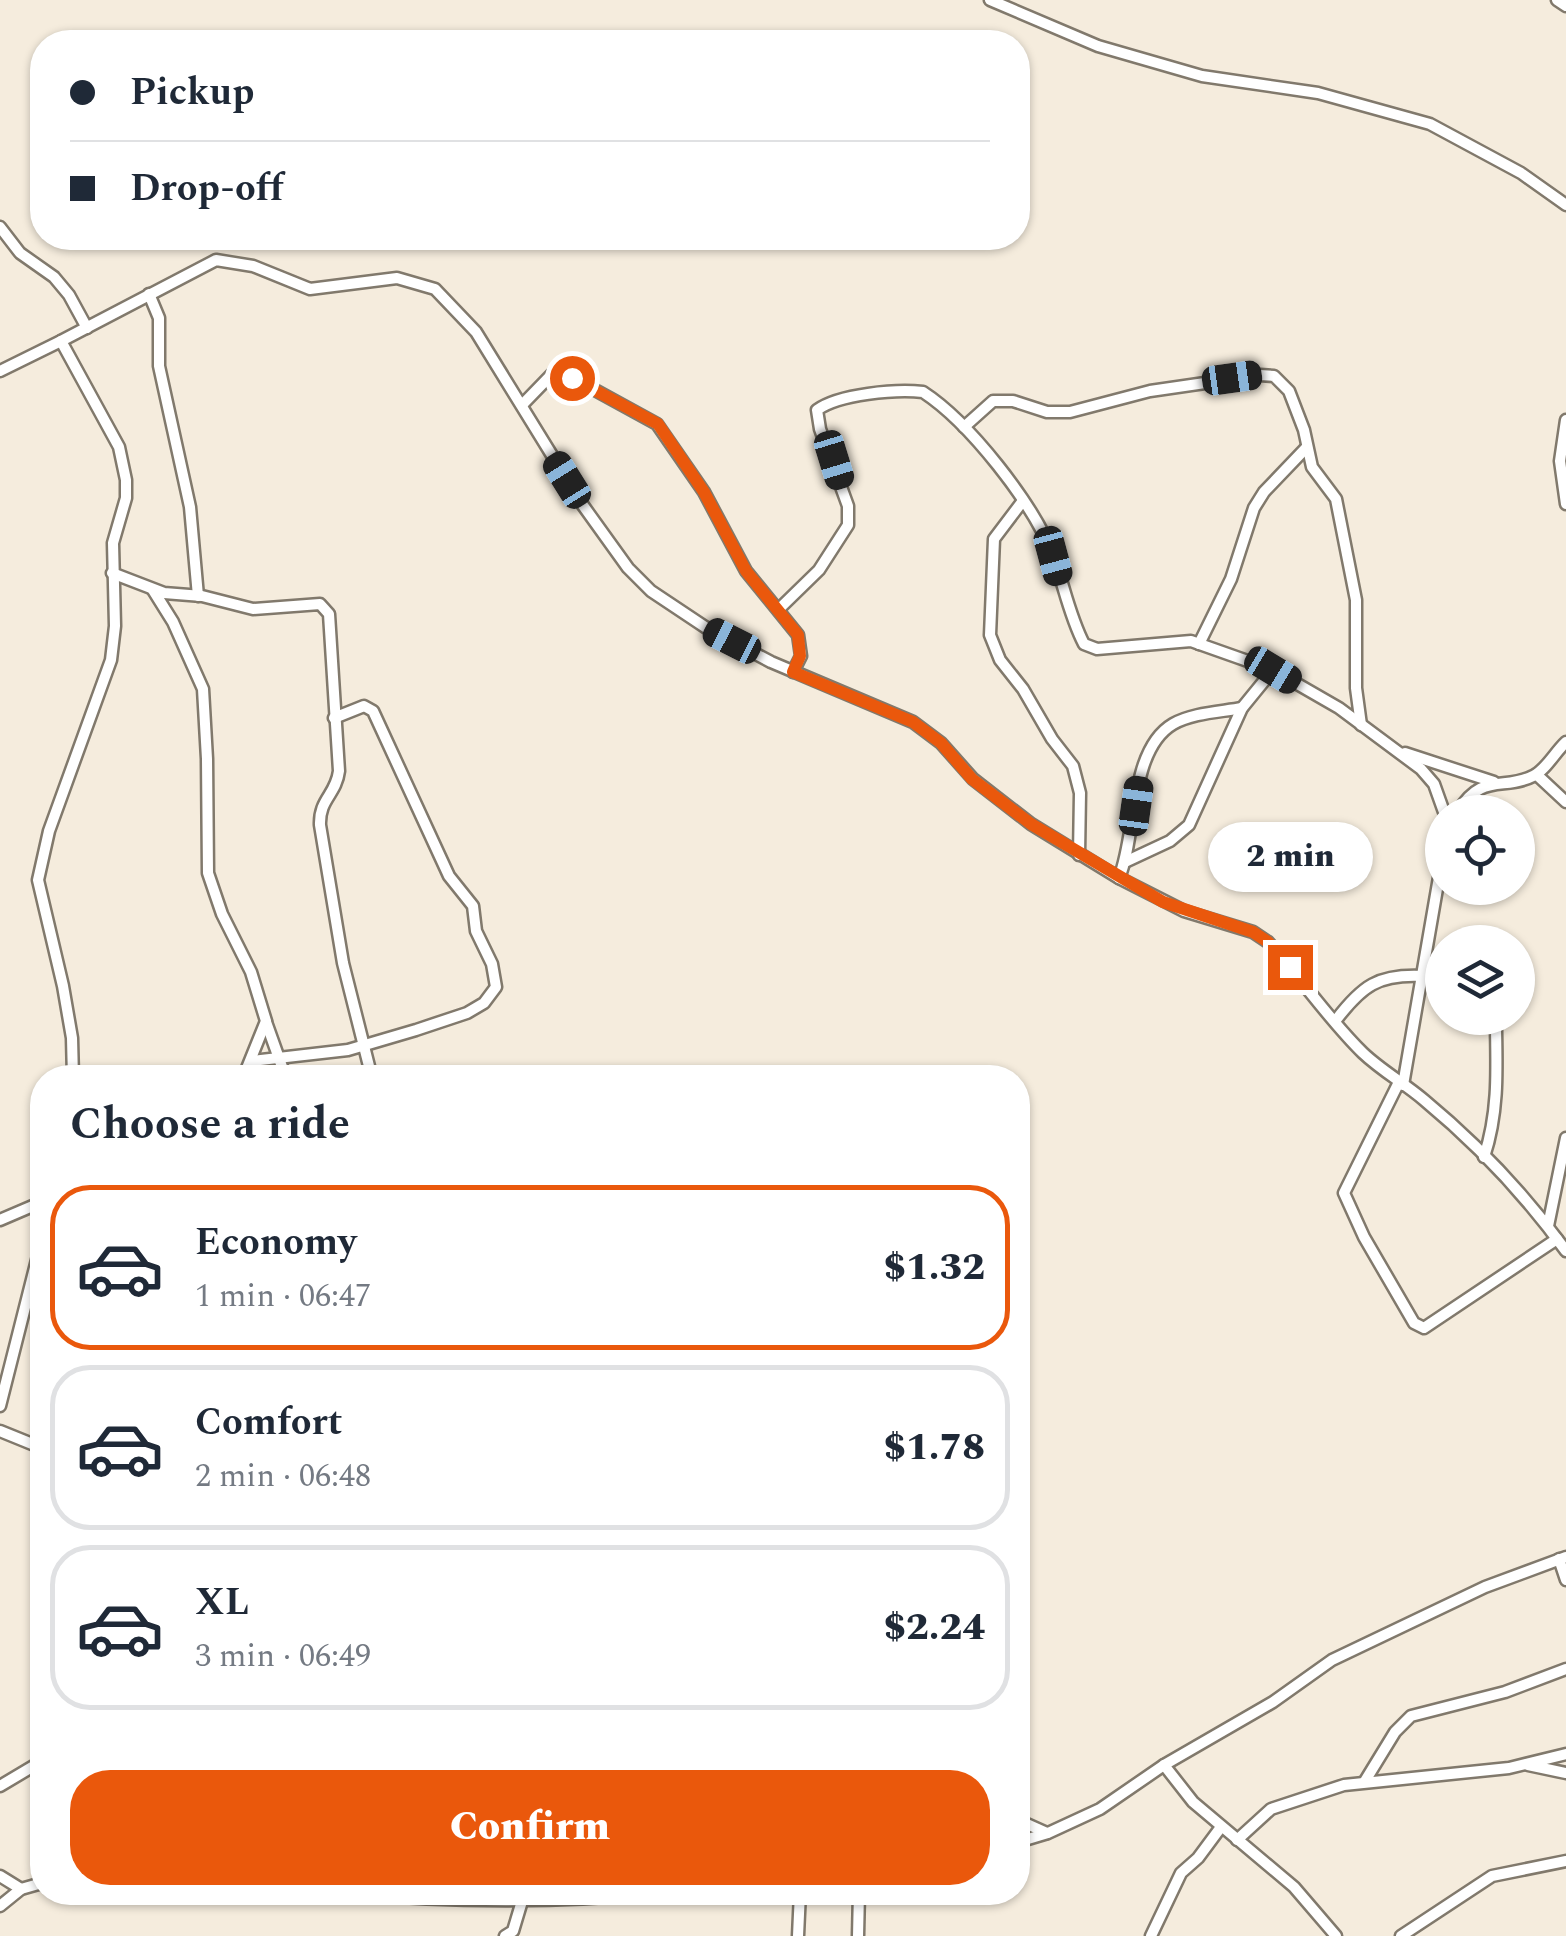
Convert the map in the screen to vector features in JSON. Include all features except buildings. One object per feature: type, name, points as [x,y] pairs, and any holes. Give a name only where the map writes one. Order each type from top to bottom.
[{"type":"street","points":[[990,0],[1098,46],[1202,76],[1318,92],[1430,124],[1520,173],[1566,204]]},
{"type":"street","points":[[1558,0],[1566,6]]},
{"type":"street","points":[[0,228],[20,253],[54,277],[88,328]]},
{"type":"street","points":[[0,371],[205,264],[222,259],[254,266],[310,289],[386,279],[420,282],[445,296],[476,332],[582,504],[638,580],[705,626],[793,672],[913,722],[941,743],[972,779],[1031,824],[1118,878],[1184,911],[1253,932],[1268,942],[1366,1056],[1424,1100],[1484,1157],[1566,1251]]},
{"type":"street","points":[[148,294],[159,318],[159,366],[190,507],[198,596]]},
{"type":"street","points":[[61,340],[98,404],[124,461],[126,498],[114,542],[112,660],[49,831],[38,880],[63,986],[73,1065]]},
{"type":"street","points":[[522,405],[554,372],[562,372],[658,424],[704,492],[746,571],[798,635],[801,647],[793,672]]},
{"type":"street","points":[[964,428],[993,401],[1013,402],[1047,412],[1070,412],[1150,391],[1260,374],[1274,376],[1289,392],[1312,467],[1336,499],[1342,542],[1354,583],[1356,688],[1361,725]]},
{"type":"street","points":[[779,609],[818,570],[848,526],[848,506],[820,429],[818,410],[828,402],[850,398],[905,390],[922,392],[964,428],[1022,502],[1053,556],[1084,644],[1097,649],[1142,648],[1182,641],[1273,670],[1396,750],[1421,769],[1438,795]]},
{"type":"street","points":[[1566,420],[1560,462],[1566,504]]},
{"type":"street","points":[[1199,644],[1226,590],[1254,508],[1307,446]]},
{"type":"street","points":[[1022,502],[994,539],[990,635],[1000,660],[1074,766],[1080,793],[1079,855]]},
{"type":"street","points":[[112,573],[152,589],[253,609],[312,604],[326,609],[332,623],[337,784],[320,807],[320,825],[343,963],[369,1065]]},
{"type":"street","points":[[152,589],[174,622],[203,688],[208,758],[208,873],[212,890],[251,972],[281,1065]]},
{"type":"street","points":[[1125,862],[1170,841],[1189,825],[1242,708],[1273,670]]},
{"type":"street","points":[[252,1061],[334,1052],[467,1013],[484,1003],[496,986],[496,973],[476,931],[474,906],[449,876],[373,711],[364,706],[334,718]]},
{"type":"street","points":[[1118,878],[1125,862],[1141,772],[1160,734],[1191,717],[1242,708]]},
{"type":"street","points":[[1474,795],[1494,782],[1536,776],[1566,742]]},
{"type":"street","points":[[1396,750],[1494,782]]},
{"type":"street","points":[[1536,776],[1566,802]]},
{"type":"street","points":[[1434,905],[1401,1083],[1344,1193],[1364,1238],[1414,1324],[1424,1328],[1557,1239]]},
{"type":"street","points":[[1336,1020],[1352,998],[1370,985],[1397,975],[1422,976]]},
{"type":"street","points":[[250,1065],[266,1021]]},
{"type":"street","points":[[1484,1157],[1492,1133],[1497,1092],[1496,1035]]},
{"type":"street","points":[[1548,1226],[1566,1138]]},
{"type":"street","points":[[0,1220],[30,1207]]},
{"type":"street","points":[[0,1406],[30,1287]]},
{"type":"street","points":[[0,1431],[30,1443]]},
{"type":"street","points":[[1030,1839],[1100,1808],[1273,1702],[1332,1660],[1486,1586],[1563,1558],[1566,1580]]},
{"type":"street","points":[[1365,1781],[1395,1732],[1411,1716],[1504,1692],[1566,1669]]},
{"type":"street","points":[[1237,1840],[1270,1809],[1288,1801],[1365,1781],[1524,1764],[1566,1754]]},
{"type":"street","points":[[1524,1764],[1566,1772]]},
{"type":"street","points":[[1164,1766],[1193,1802],[1294,1887],[1336,1936]]},
{"type":"street","points":[[0,1786],[30,1768]]},
{"type":"street","points":[[1030,1826],[1048,1834]]},
{"type":"street","points":[[1151,1936],[1181,1874],[1222,1827]]},
{"type":"street","points":[[1401,1936],[1492,1876],[1566,1861]]},
{"type":"street","points":[[0,1876],[21,1888]]},
{"type":"street","points":[[0,1906],[21,1888],[30,1886]]},
{"type":"street","points":[[511,1934],[521,1905]]},
{"type":"street","points":[[798,1936],[799,1905]]},
{"type":"street","points":[[858,1936],[859,1905]]},
{"type":"route","points":[[572,378],[658,424],[704,492],[746,571],[798,635],[800,656],[793,672],[913,722],[941,743],[972,779],[1031,824],[1163,902],[1253,932],[1268,942],[1290,967]]}]
